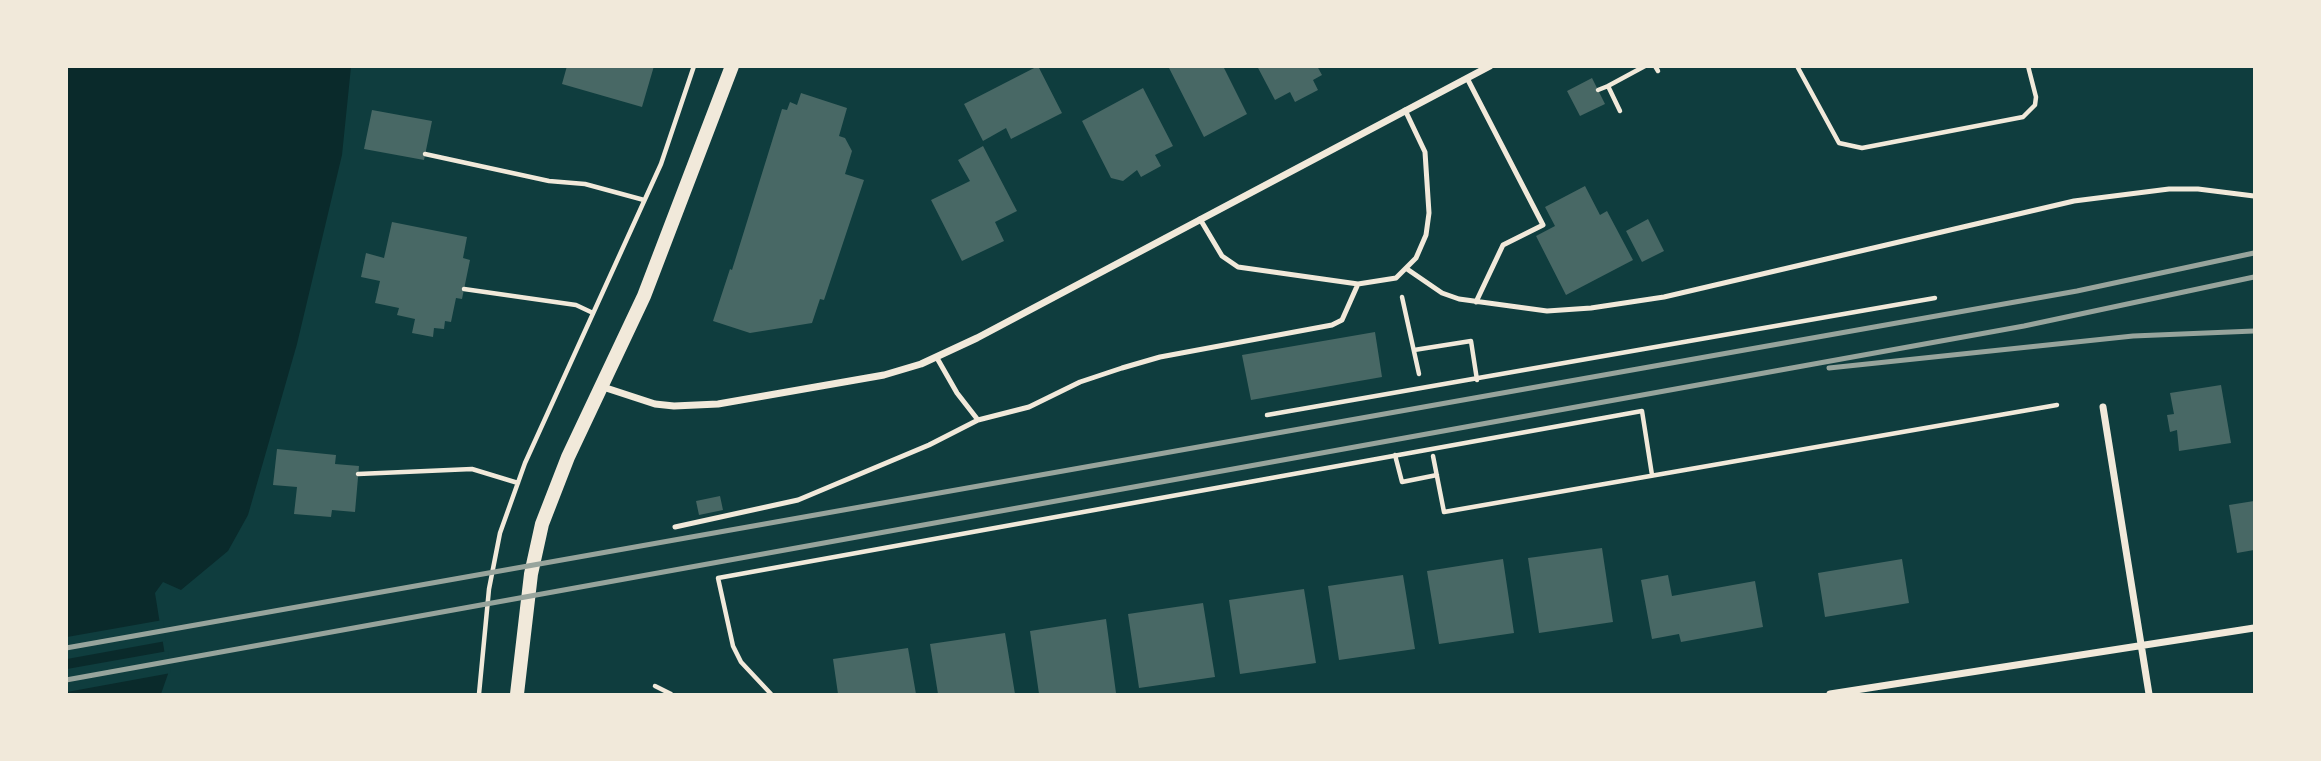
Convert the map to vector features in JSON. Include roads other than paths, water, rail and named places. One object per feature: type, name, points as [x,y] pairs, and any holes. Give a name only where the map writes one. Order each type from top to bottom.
[{"type":"main road","points":[[517,695],[531,574],[542,524],[568,457],[603,387],[677,218],[732,66]]},
{"type":"street","points":[[603,387],[655,404],[718,404],[884,374],[937,358],[1489,66]]},
{"type":"street","points":[[2103,407],[2149,695]]},
{"type":"street","points":[[1830,695],[2255,628]]},
{"type":"lane","points":[[1467,78],[1544,225],[1503,245],[1476,302]]},
{"type":"lane","points":[[1200,219],[1222,256],[1238,267],[1358,284],[1396,278],[1408,269],[1426,235],[1429,188],[1425,152],[1405,110]]},
{"type":"lane","points":[[1408,269],[1442,293],[1476,302],[1547,311],[1591,308],[1664,297],[2074,201],[2169,189],[2198,189],[2255,196]]},
{"type":"lane","points":[[675,527],[798,500],[929,445],[978,420],[1029,407],[1080,382],[1160,357],[1332,325],[1342,320],[1358,284]]},
{"type":"lane","points":[[937,358],[954,388],[978,420]]},
{"type":"water","points":[[66,67],[351,67],[342,155],[297,344],[248,515],[228,551],[181,590],[163,582],[155,593],[168,674],[161,694],[67,694]]},
{"type":"railway","points":[[66,648],[2077,291],[2254,253]]},
{"type":"railway","points":[[66,680],[2024,326],[2254,277]]},
{"type":"railway","points":[[1829,368],[2133,336],[2254,331]]}]
